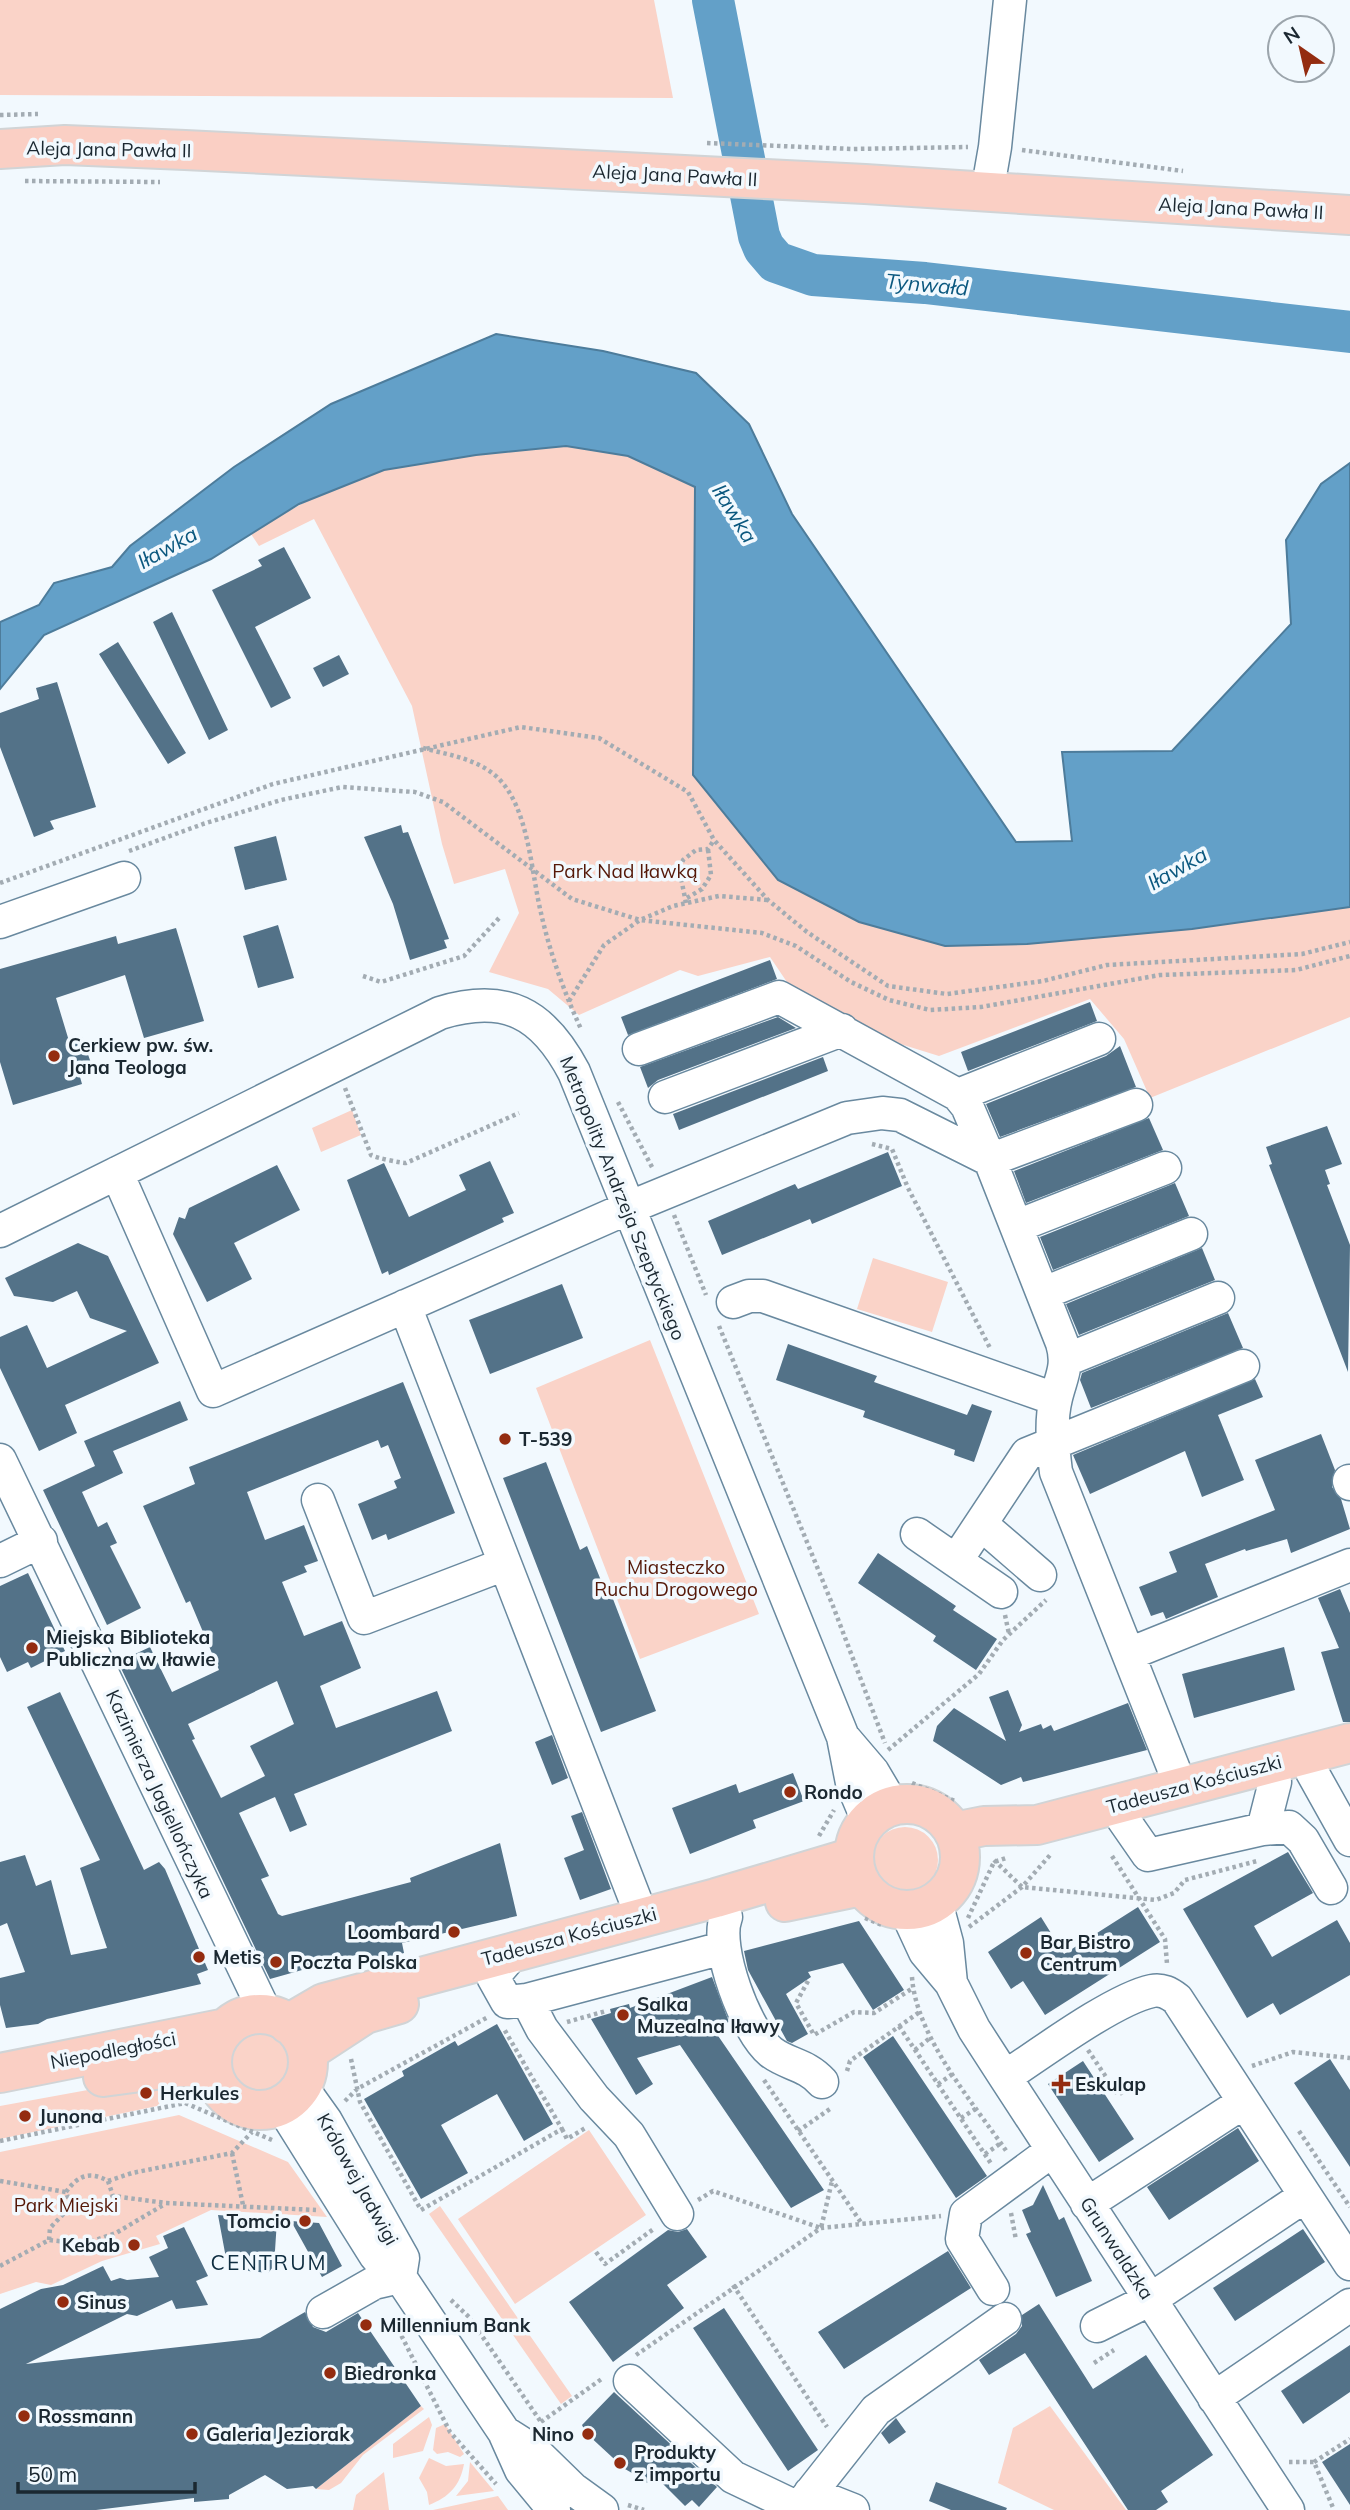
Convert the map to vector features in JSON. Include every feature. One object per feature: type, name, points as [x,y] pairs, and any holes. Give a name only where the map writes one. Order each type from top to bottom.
[{"type":"main road","name":"Aleja Jana Pawła II","points":[[0,149],[65,145],[646,173],[1350,215]]},
{"type":"main road","name":"Tadeusza Kościuszki","points":[[966,1839],[991,1849],[1047,1836],[1120,1803],[1350,1743]]},
{"type":"main road","points":[[875,1803],[921,1806],[934,1812],[966,1839],[957,1876],[931,1919],[881,1903],[857,1887],[860,1832],[875,1803]]},
{"type":"main road","name":"Tadeusza Kościuszki","points":[[289,2056],[365,2014],[501,1980],[725,1933],[816,1894],[857,1887]]},
{"type":"main road","name":"Tadeusza Kościuszki","points":[[501,1980],[642,1917],[857,1887]]},
{"type":"main road","points":[[244,2017],[289,2056],[259,2110],[237,2104],[220,2090],[212,2068],[215,2046],[226,2028],[244,2017]]},
{"type":"main road","name":"Niepodległości","points":[[0,2073],[226,2028]]},
{"type":"main road","name":"Niepodległości","points":[[0,2096],[130,2072],[178,2067],[212,2068]]},
{"type":"street","points":[[987,193],[995,147],[1010,0]]},
{"type":"street","points":[[0,922],[120,867]]},
{"type":"street","points":[[639,1049],[779,997],[958,1094],[990,1160],[1017,1226],[1044,1293],[1066,1360],[1055,1399],[1053,1442],[1059,1480],[1181,1787]]},
{"type":"street","name":"Metropolity Andrzeja Szeptyckiego","points":[[0,1231],[440,1013],[466,1005],[490,1004],[512,1008],[531,1017],[549,1032],[574,1072],[843,1737],[873,1772],[875,1803]]},
{"type":"street","points":[[665,1097],[842,1030]]},
{"type":"street","points":[[958,1094],[1099,1039]]},
{"type":"street","points":[[117,1173],[214,1391],[628,1208],[844,1120],[882,1113],[900,1115],[990,1160],[1136,1105]]},
{"type":"street","points":[[1017,1226],[1165,1168]]},
{"type":"street","points":[[1044,1293],[1191,1234]]},
{"type":"street","points":[[720,1308],[749,1296],[763,1296],[1055,1399]]},
{"type":"street","points":[[1066,1360],[1218,1298]]},
{"type":"street","points":[[405,1306],[642,1917]]},
{"type":"street","points":[[956,1561],[1027,1454],[1243,1366]]},
{"type":"street","name":"Kazimierza Jagiellończyka","points":[[0,1460],[289,2056]]},
{"type":"street","points":[[318,1500],[364,1618],[505,1563]]},
{"type":"street","points":[[981,1524],[1044,1587]]},
{"type":"street","points":[[917,1534],[1001,1592]]},
{"type":"street","points":[[0,1561],[41,1541]]},
{"type":"street","points":[[1129,1654],[1350,1565]]},
{"type":"street","points":[[1263,1829],[1275,1782],[1289,1759],[1311,1772],[1350,1840]]},
{"type":"street","points":[[1120,1803],[1124,1819],[1148,1855],[1263,1829],[1289,1827],[1303,1840],[1331,1888]]},
{"type":"street","name":"Grunwaldzka","points":[[931,1919],[925,1952],[951,1983],[974,2029],[1214,2398],[1302,2505]]},
{"type":"street","points":[[501,1980],[507,2002],[527,2000],[725,1933],[757,2038],[773,2053],[811,2070],[835,2088]]},
{"type":"street","points":[[1005,2077],[1118,2005],[1155,1990],[1168,1992],[1177,1999],[1350,2264]]},
{"type":"street","points":[[527,2000],[542,2029],[594,2098],[629,2135],[678,2213]]},
{"type":"street","name":"Królowej Jadwigi","points":[[289,2056],[302,2132],[384,2267],[387,2280],[504,2432],[521,2470],[554,2510]]},
{"type":"street","points":[[1087,2204],[1244,2102]]},
{"type":"street","points":[[993,2288],[962,2239],[966,2214],[1007,2194],[1053,2150]]},
{"type":"street","points":[[1097,2326],[1151,2299],[1305,2196]]},
{"type":"street","points":[[323,2312],[387,2280]]},
{"type":"street","points":[[1214,2398],[1350,2305]]},
{"type":"street","points":[[802,2504],[876,2410],[1005,2319]]},
{"type":"street","points":[[630,2381],[733,2477],[802,2504],[853,2510]]},
{"type":"street","name":"Królowej Jadwigi","points":[[504,2432],[534,2451],[573,2489],[612,2507]]},
{"type":"path","points":[[694,142],[853,149],[995,147],[1185,172]]},
{"type":"path","points":[[0,883],[273,783],[521,727],[599,737],[688,792],[714,840],[768,900],[807,932],[888,986],[947,993],[1043,981],[1107,965],[1302,954],[1350,942]]},
{"type":"path","points":[[423,748],[476,762],[498,778],[524,822],[541,914],[568,1001],[585,1038]]},
{"type":"path","points":[[120,867],[202,824],[281,800],[342,787],[415,792],[443,802],[572,899],[640,920],[762,933],[796,946],[851,982],[889,1000],[930,1010],[981,1007],[1160,975],[1296,971],[1350,956]]},
{"type":"path","points":[[568,1001],[604,945],[640,920],[687,900],[702,889],[711,875],[708,849],[714,840]]},
{"type":"path","points":[[687,900],[680,873],[683,860],[696,850],[708,849]]},
{"type":"path","points":[[687,900],[719,897],[768,900]]},
{"type":"path","points":[[363,976],[381,982],[464,956],[499,917]]},
{"type":"path","points":[[335,1064],[371,1155],[377,1158],[390,1157],[398,1163],[406,1163],[519,1113]]},
{"type":"path","points":[[615,1096],[720,1308],[891,1763]]},
{"type":"path","points":[[844,1120],[855,1144],[876,1144],[892,1149],[908,1188],[997,1360]]},
{"type":"path","points":[[888,1751],[979,1674],[1044,1587]]},
{"type":"path","points":[[818,1837],[875,1803],[935,1790],[966,1839],[931,1919]]},
{"type":"path","points":[[857,1887],[869,1918],[931,1919],[1022,1887],[1047,1836]]},
{"type":"path","points":[[348,2098],[501,1980]]},
{"type":"path","points":[[808,1981],[796,2003],[814,2035],[854,2012],[874,2013],[912,1988]]},
{"type":"path","points":[[798,2131],[835,2088],[850,2061],[921,2011]]},
{"type":"path","points":[[499,2021],[567,2139],[593,2123]]},
{"type":"path","points":[[899,2026],[985,2154],[1007,2194],[1016,2239]]},
{"type":"path","points":[[915,2050],[930,2038]]},
{"type":"path","points":[[1082,2040],[1118,2095],[1130,2087]]},
{"type":"path","points":[[1249,2067],[1293,2052],[1350,2058]]},
{"type":"path","points":[[351,2054],[360,2102],[421,2210],[562,2129]]},
{"type":"path","points":[[759,2073],[862,2224]]},
{"type":"path","points":[[938,2084],[954,2073]]},
{"type":"path","points":[[0,2141],[185,2103],[283,2144]]},
{"type":"path","points":[[961,2118],[977,2108]]},
{"type":"path","points":[[108,2181],[132,2173],[232,2153],[251,2132]]},
{"type":"path","points":[[985,2154],[1001,2143]]},
{"type":"path","points":[[232,2153],[243,2205]]},
{"type":"path","points":[[66,2192],[73,2182],[86,2175],[97,2175],[108,2181],[113,2196]]},
{"type":"path","points":[[830,2431],[733,2285],[821,2228],[832,2180]]},
{"type":"path","points":[[0,2181],[66,2192]]},
{"type":"path","points":[[596,2252],[605,2264],[713,2191],[821,2228],[966,2214]]},
{"type":"path","points":[[66,2192],[71,2206],[82,2211],[98,2209],[113,2196],[166,2203],[322,2211]]},
{"type":"path","points":[[0,2266],[49,2240],[84,2244],[116,2233],[166,2203]]},
{"type":"path","points":[[49,2240],[50,2228],[71,2206]]},
{"type":"path","points":[[387,2280],[450,2432],[502,2491]]},
{"type":"path","points":[[449,2299],[469,2317],[547,2432]]},
{"type":"path","points":[[1277,2462],[1314,2462],[1350,2438]]},
{"type":"path","points":[[1314,2462],[1334,2510]]},
{"type":"path","points":[[1302,2505],[1327,2495]]},
{"type":"path","points":[[612,2507],[644,2510]]},
{"type":"green space","points":[[0,0],[654,0],[673,98],[0,95]]},
{"type":"green space","name":"Park Nad Iławką","points":[[566,446],[628,456],[695,487],[693,775],[945,946],[1027,944],[1122,935],[1350,907],[1350,1017],[1150,1098],[1124,1039],[1090,999],[939,1056],[894,1042],[793,991],[770,957],[698,976],[680,970],[579,1015],[548,989],[489,972],[519,913],[505,869],[454,884],[442,844],[412,706],[314,519],[259,546],[251,534],[315,497],[367,475],[452,457]]},
{"type":"green space","points":[[352,1110],[361,1135],[321,1152],[312,1128]]},
{"type":"green space","points":[[873,1258],[948,1282],[932,1332],[857,1309]]},
{"type":"green space","name":"Miasteczko Ruchu Drogowego","points":[[650,1340],[759,1614],[640,1659],[536,1388]]},
{"type":"green space","points":[[898,1827],[912,1827],[924,1832],[933,1841],[938,1860],[936,1873],[929,1884],[912,1893],[898,1893],[886,1888],[877,1879],[872,1867],[872,1853],[877,1841],[886,1832]]},
{"type":"green space","points":[[251,2031],[263,2031],[279,2040],[286,2050],[286,2074],[279,2084],[263,2093],[251,2093],[240,2088],[231,2079],[226,2068],[226,2056],[231,2045],[240,2036]]},
{"type":"green space","points":[[159,2077],[164,2098],[157,2106],[0,2139],[0,2106]]},
{"type":"green space","name":"Park Miejski","points":[[179,2115],[288,2162],[327,2217],[211,2210],[156,2236],[160,2244],[102,2261],[51,2285],[36,2282],[0,2294],[0,2152]]},
{"type":"green space","points":[[589,2130],[646,2215],[515,2304],[458,2219]]},
{"type":"green space","points":[[440,2206],[572,2396],[561,2404],[429,2214]]},
{"type":"green space","points":[[421,2406],[424,2409],[363,2455],[341,2483],[329,2490],[316,2489]]},
{"type":"green space","points":[[1050,2406],[1126,2510],[1054,2510],[998,2483],[1013,2428]]},
{"type":"green space","points":[[429,2417],[432,2425],[423,2451],[393,2458],[393,2444]]},
{"type":"green space","points":[[445,2424],[464,2454],[460,2457],[448,2452],[437,2454],[433,2450],[436,2428]]},
{"type":"green space","points":[[429,2458],[446,2466],[464,2464],[460,2479],[452,2490],[429,2505],[427,2492],[419,2478]]},
{"type":"green space","points":[[470,2462],[494,2491],[456,2496],[468,2481]]},
{"type":"green space","points":[[384,2472],[389,2510],[353,2510],[356,2495]]},
{"type":"green space","points":[[498,2496],[508,2510],[433,2510]]},
{"type":"water","name":"Iławka","points":[[496,334],[603,351],[696,373],[749,424],[792,514],[1016,842],[1072,841],[1062,752],[1172,751],[1291,624],[1286,540],[1321,484],[1350,463],[1350,907],[1192,929],[1027,944],[945,946],[859,922],[778,880],[693,775],[695,487],[628,456],[566,446],[476,455],[384,470],[299,504],[211,559],[44,635],[0,689],[0,622],[39,605],[54,583],[112,567],[130,546],[234,467],[331,404]]},
{"type":"building","points":[[284,547],[311,598],[255,627],[291,698],[271,708],[212,590],[262,566],[258,560]]},
{"type":"building","points":[[172,612],[228,730],[209,740],[153,622]]},
{"type":"building","points":[[118,642],[186,753],[168,764],[99,654]]},
{"type":"building","points":[[339,655],[349,674],[323,687],[313,668]]},
{"type":"building","points":[[57,682],[96,807],[50,821],[54,829],[34,837],[0,747],[0,713],[39,699],[36,688]]},
{"type":"building","points":[[401,825],[403,833],[408,832],[449,939],[444,940],[447,948],[410,960],[393,904],[364,837]]},
{"type":"building","points":[[276,836],[287,880],[245,890],[234,847]]},
{"type":"building","points":[[278,925],[294,978],[258,988],[243,936]]},
{"type":"building","points":[[176,928],[204,1021],[144,1038],[125,975],[56,998],[69,1041],[82,1037],[92,1066],[78,1070],[82,1084],[13,1105],[0,1062],[0,969],[116,936],[118,944]]},
{"type":"building","points":[[770,960],[777,979],[628,1035],[621,1017]]},
{"type":"building","points":[[1090,1002],[1097,1021],[968,1071],[961,1052]]},
{"type":"building","points":[[778,1017],[796,1028],[658,1080],[648,1088],[640,1067]]},
{"type":"building","points":[[1120,1046],[1136,1087],[1000,1137],[986,1104],[1106,1056]]},
{"type":"building","points":[[823,1057],[828,1071],[679,1130],[673,1114]]},
{"type":"building","points":[[1149,1118],[1163,1150],[1026,1203],[1014,1171]]},
{"type":"building","points":[[1327,1126],[1342,1164],[1325,1170],[1330,1184],[1327,1185],[1350,1245],[1348,1372],[1269,1165],[1272,1164],[1266,1147]]},
{"type":"building","points":[[888,1152],[902,1186],[812,1224],[810,1219],[722,1255],[708,1221],[795,1184],[798,1189]]},
{"type":"building","points":[[490,1161],[514,1213],[502,1218],[504,1222],[389,1275],[388,1271],[382,1274],[347,1180],[384,1163],[409,1217],[466,1190],[459,1175]]},
{"type":"building","points":[[277,1165],[300,1210],[234,1243],[252,1279],[207,1302],[173,1234],[179,1217],[185,1219],[189,1208]]},
{"type":"building","points":[[1175,1183],[1189,1216],[1053,1270],[1040,1237]]},
{"type":"building","points":[[78,1243],[108,1256],[159,1363],[65,1405],[77,1433],[39,1451],[0,1368],[0,1337],[27,1325],[47,1368],[127,1331],[90,1318],[77,1291],[53,1302],[14,1296],[5,1278]]},
{"type":"building","points":[[1202,1248],[1215,1280],[1079,1335],[1066,1304]]},
{"type":"building","points":[[562,1284],[583,1338],[490,1374],[469,1320]]},
{"type":"building","points":[[1228,1313],[1243,1348],[1091,1408],[1080,1380],[1082,1373]]},
{"type":"building","points":[[788,1344],[877,1376],[874,1382],[967,1415],[972,1404],[992,1411],[974,1462],[954,1455],[955,1450],[863,1417],[865,1411],[776,1380]]},
{"type":"building","points":[[1255,1379],[1263,1397],[1218,1415],[1244,1480],[1202,1497],[1185,1451],[1090,1494],[1073,1455]]},
{"type":"building","points":[[403,1382],[455,1513],[388,1540],[386,1534],[372,1540],[358,1504],[397,1488],[394,1481],[401,1478],[388,1445],[381,1448],[378,1440],[247,1492],[265,1540],[304,1525],[318,1561],[304,1566],[307,1572],[282,1582],[304,1636],[342,1621],[361,1668],[320,1686],[336,1728],[437,1691],[452,1731],[294,1794],[307,1825],[290,1832],[275,1797],[239,1813],[269,1876],[261,1879],[278,1914],[282,1916],[411,1882],[410,1878],[500,1843],[517,1916],[402,1943],[404,1953],[362,1963],[359,1954],[270,1979],[118,1662],[150,1647],[172,1692],[219,1670],[190,1601],[186,1603],[143,1506],[195,1484],[189,1467]],"holes":[[[277,1681],[294,1724],[250,1746],[265,1776],[221,1798],[192,1740],[195,1739],[188,1724]]]},
{"type":"building","points":[[180,1401],[188,1420],[113,1451],[123,1473],[82,1492],[98,1527],[107,1522],[117,1543],[110,1546],[141,1608],[107,1625],[43,1490],[95,1466],[84,1441]]},
{"type":"building","points":[[1321,1434],[1335,1470],[1332,1487],[1341,1499],[1350,1529],[1291,1553],[1287,1539],[1246,1551],[1245,1549],[1205,1564],[1218,1597],[1166,1619],[1163,1612],[1151,1616],[1139,1587],[1177,1572],[1169,1552],[1275,1510],[1255,1460]]},
{"type":"building","points":[[546,1462],[580,1550],[587,1546],[604,1588],[608,1586],[656,1711],[601,1732],[503,1478]]},
{"type":"building","points":[[878,1553],[956,1606],[953,1610],[997,1639],[976,1670],[933,1641],[936,1636],[858,1583]]},
{"type":"building","points":[[28,1573],[65,1651],[31,1668],[28,1662],[7,1672],[0,1657],[0,1586]]},
{"type":"building","points":[[1340,1589],[1350,1613],[1350,1722],[1343,1722],[1321,1652],[1339,1648],[1318,1598]]},
{"type":"building","points":[[1284,1647],[1295,1690],[1194,1718],[1182,1674]]},
{"type":"building","points":[[1008,1690],[1022,1725],[1019,1732],[1041,1724],[1043,1729],[1051,1725],[1054,1731],[1128,1703],[1147,1750],[1023,1782],[1021,1777],[1001,1785],[933,1741],[937,1726],[954,1708],[1006,1741],[989,1697]]},
{"type":"building","points":[[60,1692],[144,1870],[159,1862],[165,1869],[208,1970],[197,1974],[201,1984],[47,2019],[38,2024],[6,2028],[0,2005],[0,1978],[25,1972],[7,1923],[0,1926],[0,1862],[25,1855],[36,1886],[51,1880],[71,1955],[107,1948],[80,1868],[100,1860],[27,1707]]},
{"type":"building","points":[[552,1735],[568,1778],[552,1785],[535,1742]]},
{"type":"building","points":[[793,1773],[804,1801],[753,1820],[756,1828],[690,1854],[672,1808],[736,1784],[739,1793]]},
{"type":"building","points":[[582,1812],[611,1889],[580,1900],[564,1858],[584,1850],[571,1816]]},
{"type":"building","points":[[1288,1852],[1313,1893],[1254,1926],[1272,1957],[1337,1920],[1350,1943],[1350,1975],[1280,2015],[1273,2003],[1247,2018],[1183,1909]]},
{"type":"building","points":[[1138,1907],[1160,1942],[1045,2015],[1023,1981],[1011,1989],[988,1952],[1041,1917],[1064,1954]]},
{"type":"building","points":[[859,1921],[904,1990],[873,2010],[843,1963],[808,1972],[811,1977],[786,1994],[808,2034],[792,2043],[787,2041],[748,1970],[744,1951]]},
{"type":"building","points":[[712,1977],[729,2022],[712,2027],[824,2190],[791,2208],[680,2045],[637,2058],[653,2084],[636,2095],[591,2019],[611,2013],[610,2009],[629,2004],[630,2008]]},
{"type":"building","points":[[497,2024],[553,2124],[524,2141],[497,2094],[441,2125],[468,2173],[421,2199],[364,2099],[404,2076],[402,2071],[455,2041],[458,2046]]},
{"type":"building","points":[[893,2036],[987,2176],[956,2198],[863,2057]]},
{"type":"building","points":[[1330,2059],[1350,2090],[1350,2167],[1294,2083]]},
{"type":"building","points":[[1083,2061],[1134,2139],[1099,2162],[1048,2084]]},
{"type":"building","points":[[1238,2128],[1259,2161],[1169,2220],[1147,2187]]},
{"type":"building","points":[[1043,2185],[1059,2220],[1064,2217],[1092,2281],[1056,2297],[1026,2234],[1031,2232],[1022,2210],[1033,2205]]},
{"type":"building","points":[[218,2215],[277,2220],[274,2266],[268,2273],[228,2269]]},
{"type":"building","points":[[291,2221],[319,2223],[342,2266],[322,2277]]},
{"type":"building","name":"Galeria Jeziorak","points":[[184,2227],[208,2276],[196,2281],[208,2305],[176,2309],[172,2300],[137,2316],[127,2314],[26,2364],[260,2338],[305,2312],[313,2327],[326,2332],[358,2313],[421,2406],[316,2489],[313,2486],[287,2489],[265,2475],[229,2495],[229,2499],[194,2502],[194,2498],[96,2510],[0,2510],[0,2309],[41,2289],[63,2285],[103,2266],[111,2281],[120,2278],[127,2280],[159,2277],[149,2257],[168,2248],[163,2236]]},
{"type":"building","points":[[687,2229],[707,2257],[667,2285],[684,2308],[613,2362],[569,2302],[668,2230],[678,2232]]},
{"type":"building","points":[[1303,2229],[1325,2262],[1235,2321],[1213,2288]]},
{"type":"building","points":[[948,2251],[971,2288],[844,2369],[818,2332]]},
{"type":"building","points":[[1039,2304],[1093,2389],[1146,2355],[1213,2455],[1161,2491],[1168,2502],[1156,2510],[1128,2510],[1025,2353],[989,2375],[979,2360],[1016,2334],[1022,2326],[1022,2315]]},
{"type":"building","points":[[724,2308],[818,2450],[788,2471],[693,2328]]},
{"type":"building","points":[[1350,2345],[1350,2392],[1303,2424],[1281,2391]]},
{"type":"building","points":[[614,2392],[717,2487],[699,2507],[692,2500],[685,2506],[655,2476],[647,2483],[634,2470],[632,2473],[625,2469],[586,2433],[582,2425]]},
{"type":"building","points":[[896,2418],[906,2432],[889,2444],[881,2433]]},
{"type":"building","points":[[1350,2444],[1350,2505],[1322,2462]]},
{"type":"building","points":[[936,2482],[1007,2508],[951,2510],[929,2501]]},
{"type":"waterway","name":"Tynwałd","points":[[713,0],[759,236],[764,248],[776,262],[813,275],[925,283],[1350,332]]},
{"type":"place","name":"Cerkiew pw. św. Jana Teologa","points":[[54,1056]]},
{"type":"place","name":"T-539","points":[[505,1439]]},
{"type":"place","name":"Miejska Biblioteka Publiczna w Iławie","points":[[32,1648]]},
{"type":"place","name":"Rondo","points":[[790,1792]]},
{"type":"place","name":"Loombard","points":[[454,1932]]},
{"type":"place","name":"Bar Bistro Centrum","points":[[1026,1953]]},
{"type":"place","name":"Metis","points":[[199,1957]]},
{"type":"place","name":"Poczta Polska","points":[[276,1962]]},
{"type":"place","name":"Salka Muzealna Iławy","points":[[623,2015]]},
{"type":"place","name":"Eskulap","points":[[1061,2084]]},
{"type":"place","name":"Herkules","points":[[146,2093]]},
{"type":"place","name":"Junona","points":[[25,2116]]},
{"type":"place","name":"Tomcio","points":[[305,2221]]},
{"type":"place","name":"Kebab","points":[[134,2245]]},
{"type":"place","name":"Sinus","points":[[63,2302]]},
{"type":"place","name":"Millennium Bank","points":[[366,2325]]},
{"type":"place","name":"Biedronka","points":[[330,2373]]},
{"type":"place","name":"Rossmann","points":[[24,2416]]},
{"type":"place","name":"Galeria Jeziorak","points":[[192,2434]]},
{"type":"place","name":"Nino","points":[[588,2434]]},
{"type":"place","name":"Produkty z importu","points":[[620,2463]]},
{"type":"district","name":"CENTRUM","points":[[269,2262]]}]
